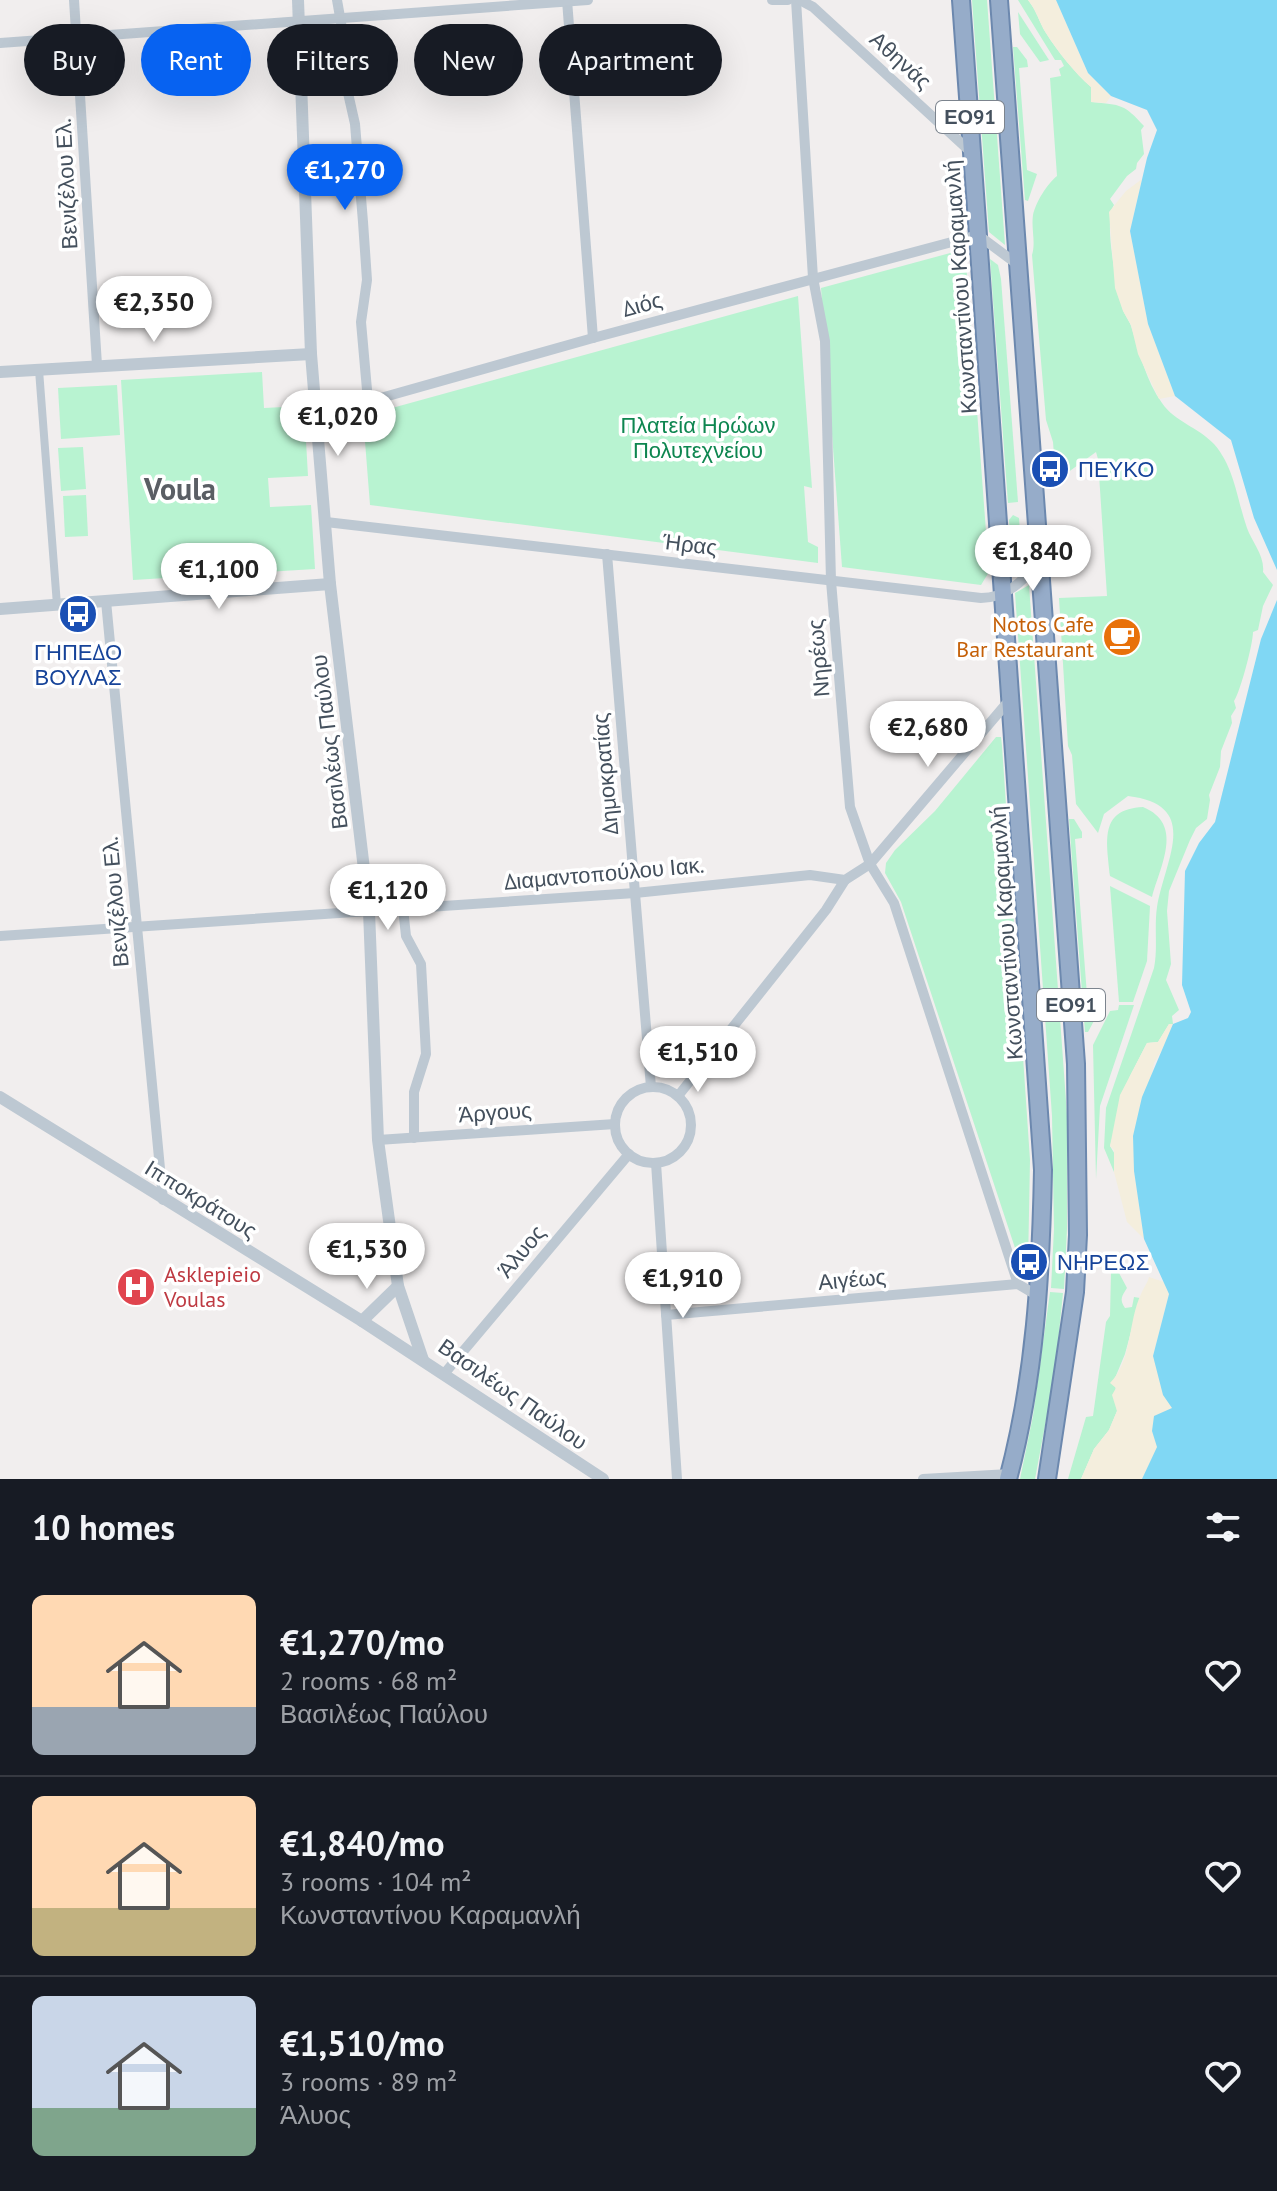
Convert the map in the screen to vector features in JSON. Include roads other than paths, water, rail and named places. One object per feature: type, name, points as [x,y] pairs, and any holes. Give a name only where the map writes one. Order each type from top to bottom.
[{"type":"highway","name":"Κωνσταντίνου Καραμανλή","points":[[961,0],[1013,695],[1043,1170],[1033,1353],[1008,1476]]},
{"type":"highway","name":"ΕΟ91","points":[[999,0],[1076,1064],[1078,1235],[1070,1336],[1047,1479]]},
{"type":"street","name":"Βενιζέλου Ελ.","points":[[74,0],[76,24]]},
{"type":"street","name":"Βασιλέως Παύλου","points":[[298,0],[311,354],[330,584],[369,911],[378,1140],[398,1286],[423,1360],[603,1479]]},
{"type":"street","points":[[337,0],[346,51],[348,93],[355,124],[363,222],[367,280],[361,322],[368,401]]},
{"type":"street","points":[[125,33],[588,0]]},
{"type":"street","points":[[772,0],[788,0]]},
{"type":"street","name":"Αθηνάς","points":[[798,0],[813,7],[972,153]]},
{"type":"street","name":"Νηρέως","points":[[798,0],[813,278],[825,341],[831,581],[850,807],[870,864],[894,903],[1018,1284]]},
{"type":"street","points":[[567,1],[593,338]]},
{"type":"street","points":[[0,43],[24,41]]},
{"type":"street","name":"Βενιζέλου Ελ.","points":[[81,96],[97,365]]},
{"type":"street","points":[[978,235],[1017,264]]},
{"type":"street","name":"Διός","points":[[317,416],[978,235]]},
{"type":"street","points":[[0,372],[311,354]]},
{"type":"street","points":[[39,370],[57,605]]},
{"type":"street","name":"Ήρας","points":[[326,522],[981,598],[1003,593]]},
{"type":"street","name":"Δημοκρατίας","points":[[607,554],[651,1087]]},
{"type":"street","points":[[1003,593],[1038,563]]},
{"type":"street","points":[[0,609],[330,584]]},
{"type":"street","name":"Βενιζέλου Ελ.","points":[[106,601],[163,1200]]},
{"type":"street","points":[[678,1096],[826,910],[845,880],[870,864],[1013,695]]},
{"type":"street","name":"Διαμαντοπούλου Ιακ.","points":[[0,936],[635,893],[810,875],[845,880]]},
{"type":"street","points":[[403,908],[406,936],[421,964],[426,1054],[414,1092],[414,1138]]},
{"type":"street","points":[[651,1087],[678,1096],[686,1106],[691,1131],[679,1153],[656,1163],[629,1154],[616,1136],[615,1124],[616,1113],[630,1094],[651,1087]]},
{"type":"street","name":"Ιπποκράτους","points":[[0,1097],[423,1360]]},
{"type":"street","name":"Άργους","points":[[378,1140],[615,1124]]},
{"type":"street","name":"Άλυος","points":[[444,1374],[629,1154]]},
{"type":"street","points":[[656,1163],[677,1479]]},
{"type":"street","points":[[1018,1284],[1038,1296]]},
{"type":"street","name":"Αιγέως","points":[[666,1315],[1018,1284]]},
{"type":"street","points":[[362,1321],[398,1286]]},
{"type":"street","points":[[923,1479],[1008,1476]]},
{"type":"water","points":[[1056,0],[1277,0],[1277,570],[1254,518],[1231,440],[1175,396],[1148,324],[1130,231],[1147,158],[1157,130],[1147,110],[1111,96],[1088,73]]},
{"type":"water","points":[[1277,600],[1277,1479],[1142,1479],[1157,1447],[1152,1431],[1154,1416],[1172,1408],[1163,1395],[1153,1356],[1169,1294],[1144,1239],[1134,1171],[1133,1136],[1142,1097],[1173,1024],[1188,1018],[1191,1012],[1182,985],[1185,871],[1199,843],[1215,822],[1261,639]]},
{"type":"place","name":"ΠΕΥΚΟ","points":[[1050,469]]},
{"type":"place","name":"ΓΗΠΕΔΟ ΒΟΥΛΑΣ","points":[[78,614]]},
{"type":"place","name":"Notos Cafe Bar Restaurant","points":[[1122,637]]},
{"type":"place","name":"ΝΗΡΕΩΣ","points":[[1029,1262]]},
{"type":"place","name":"Asklepieio Voulas","points":[[136,1287]]},
{"type":"district","name":"Voula","points":[[180,488]]},
{"type":"park label","name":"Πλατεία Ηρώων Πολυτεχνείου","points":[[698,438]]}]
